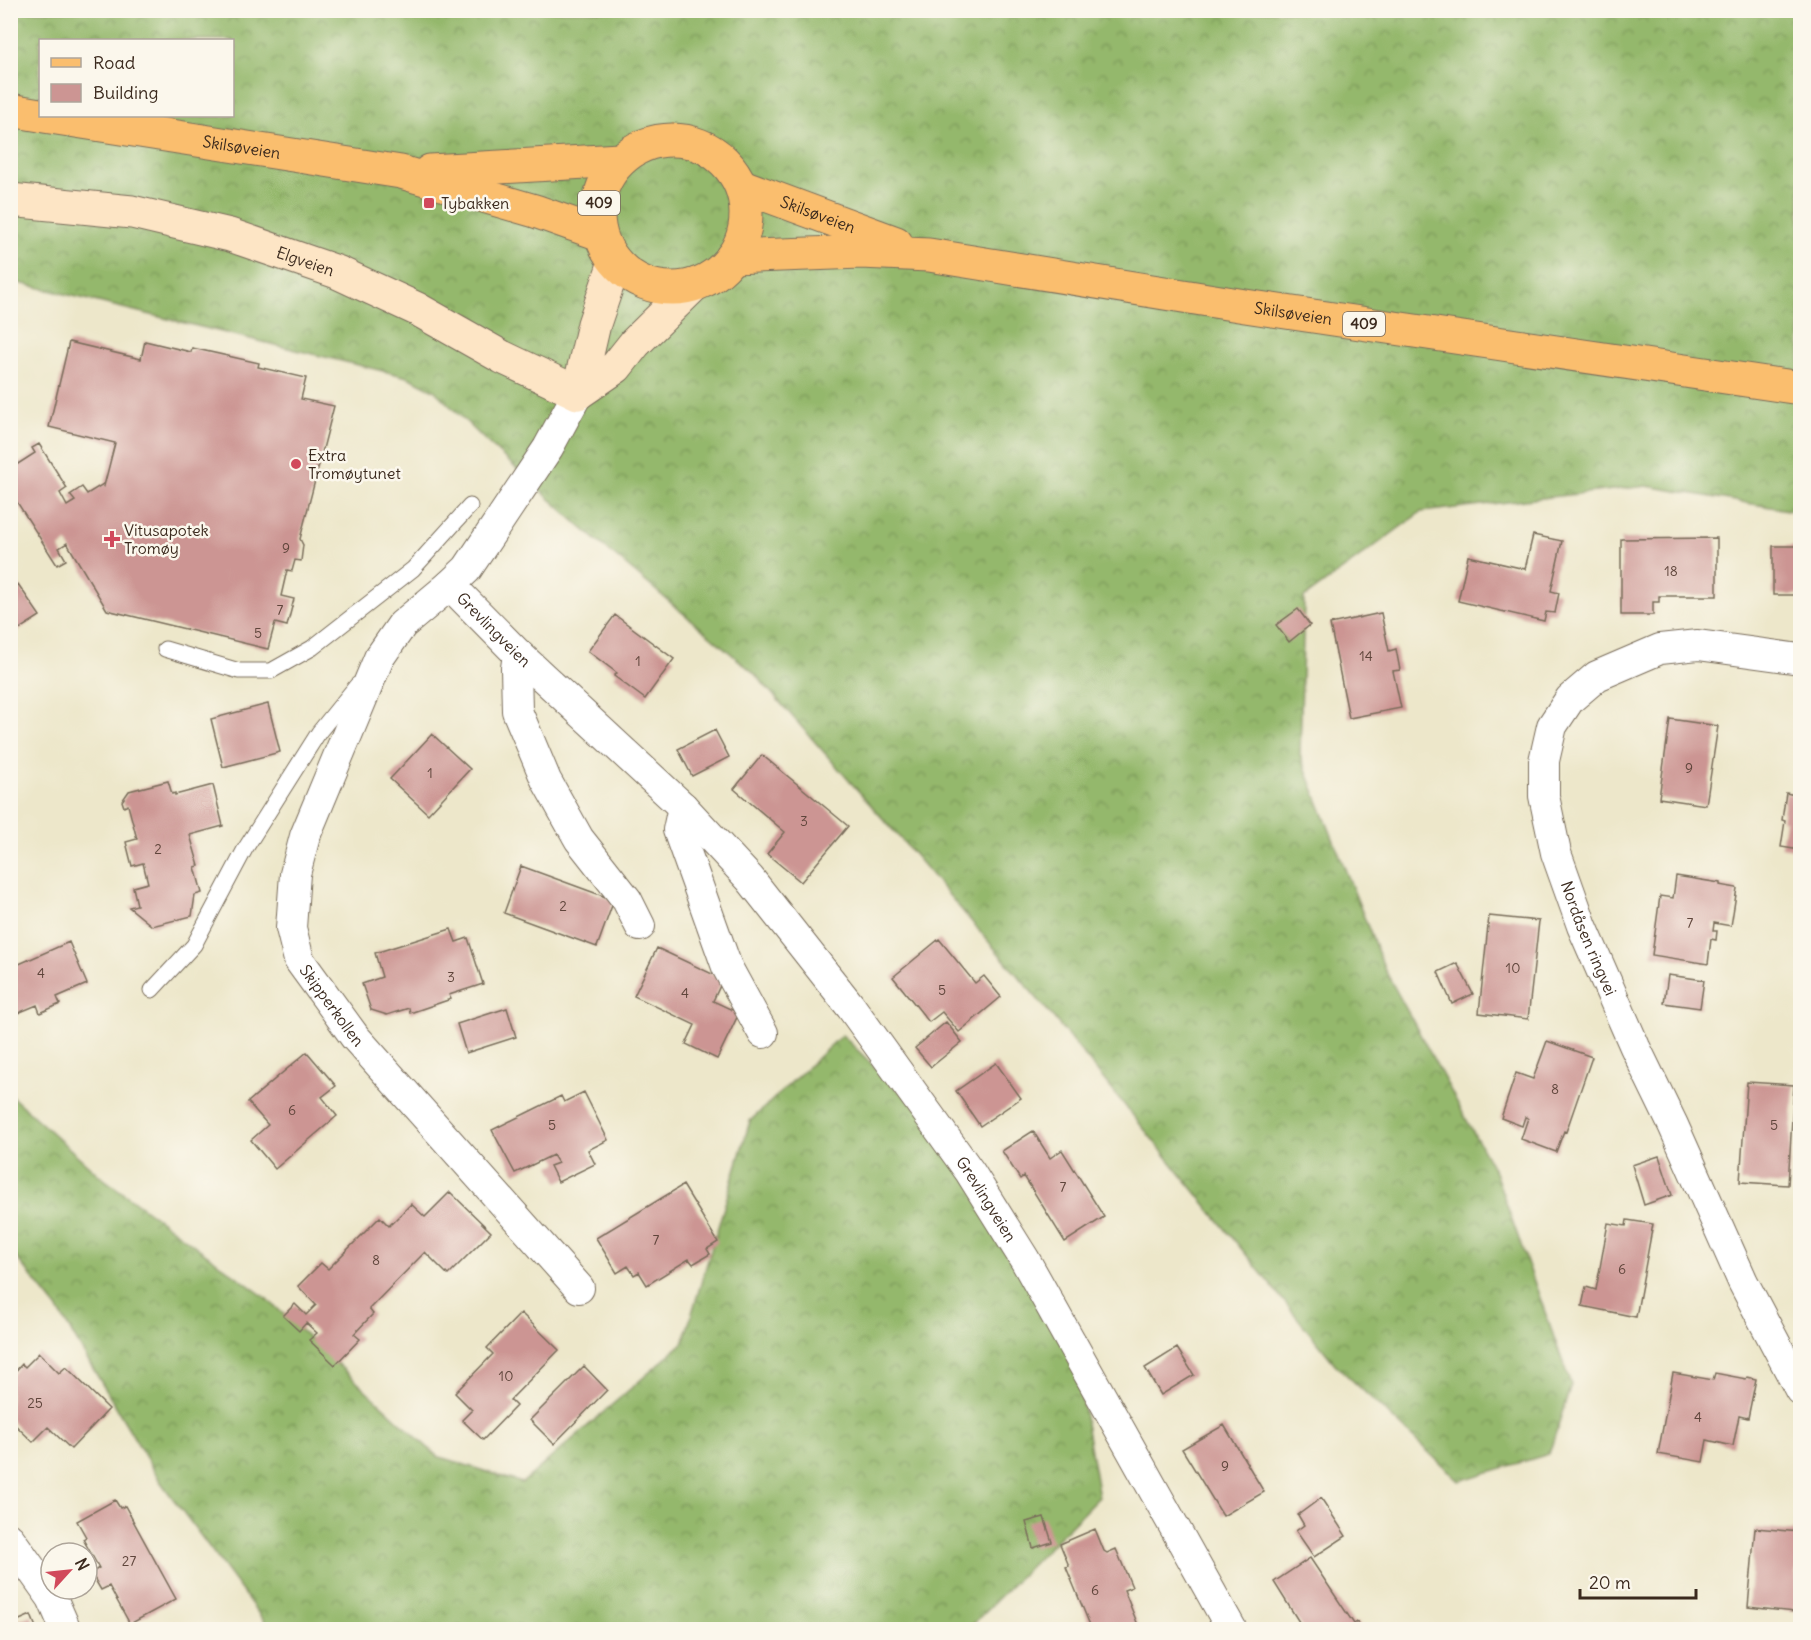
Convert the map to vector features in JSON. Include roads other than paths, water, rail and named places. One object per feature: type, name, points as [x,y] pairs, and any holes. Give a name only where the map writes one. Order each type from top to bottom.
[{"type":"main road","name":"Skilsøveien","points":[[10,110],[39,115]]},
{"type":"main road","name":"Skilsøveien","points":[[55,117],[401,172],[535,211],[608,248]]},
{"type":"main road","name":"409","points":[[682,139],[715,153],[729,165],[742,186],[746,224],[732,257],[720,271],[694,285],[671,288],[646,284],[608,248],[599,196],[608,176],[620,160],[643,144],[682,139]]},
{"type":"main road","name":"Skilsøveien","points":[[401,172],[620,160]]},
{"type":"main road","name":"Skilsøveien","points":[[742,186],[861,232],[929,255]]},
{"type":"main road","name":"Elgveien","points":[[10,200],[132,212],[230,235],[337,272],[417,309],[502,357],[578,393]]},
{"type":"main road","points":[[578,393],[608,248]]},
{"type":"main road","name":"Skilsøveien","points":[[732,257],[861,252],[929,255],[1245,306],[1800,388]]},
{"type":"main road","points":[[578,393],[616,367],[635,343],[694,285]]},
{"type":"street","name":"Grevlingveien","points":[[578,393],[548,448],[467,569],[450,585],[518,654],[683,807],[750,879],[829,980],[970,1172],[1025,1260],[1232,1629]]},
{"type":"street","name":"Skipperkollen","points":[[450,585],[402,625],[379,658],[305,836],[295,874],[291,928],[299,960],[356,1037],[579,1288]]},
{"type":"street","name":"Nordåsen ringvei","points":[[1800,659],[1698,645],[1660,649],[1597,676],[1570,699],[1552,726],[1544,761],[1544,796],[1556,853],[1582,926],[1743,1282],[1800,1390]]},
{"type":"street","points":[[518,654],[517,711],[546,780],[579,839],[627,900],[640,926]]},
{"type":"street","points":[[683,807],[678,830],[727,968],[763,1033]]},
{"type":"street","points":[[10,1539],[52,1598],[66,1629]]},
{"type":"lane","points":[[165,649],[239,670],[271,671],[312,648],[413,569],[470,506]]},
{"type":"lane","name":"Skipperkollen","points":[[152,990],[194,945],[245,849],[319,732],[379,658]]},
{"type":"place","name":"Tybakken","points":[[429,203]]},
{"type":"place","name":"Extra Tromøytunet","points":[[296,464]]},
{"type":"place","name":"Vitusapotek Tromøy","points":[[112,539]]}]
